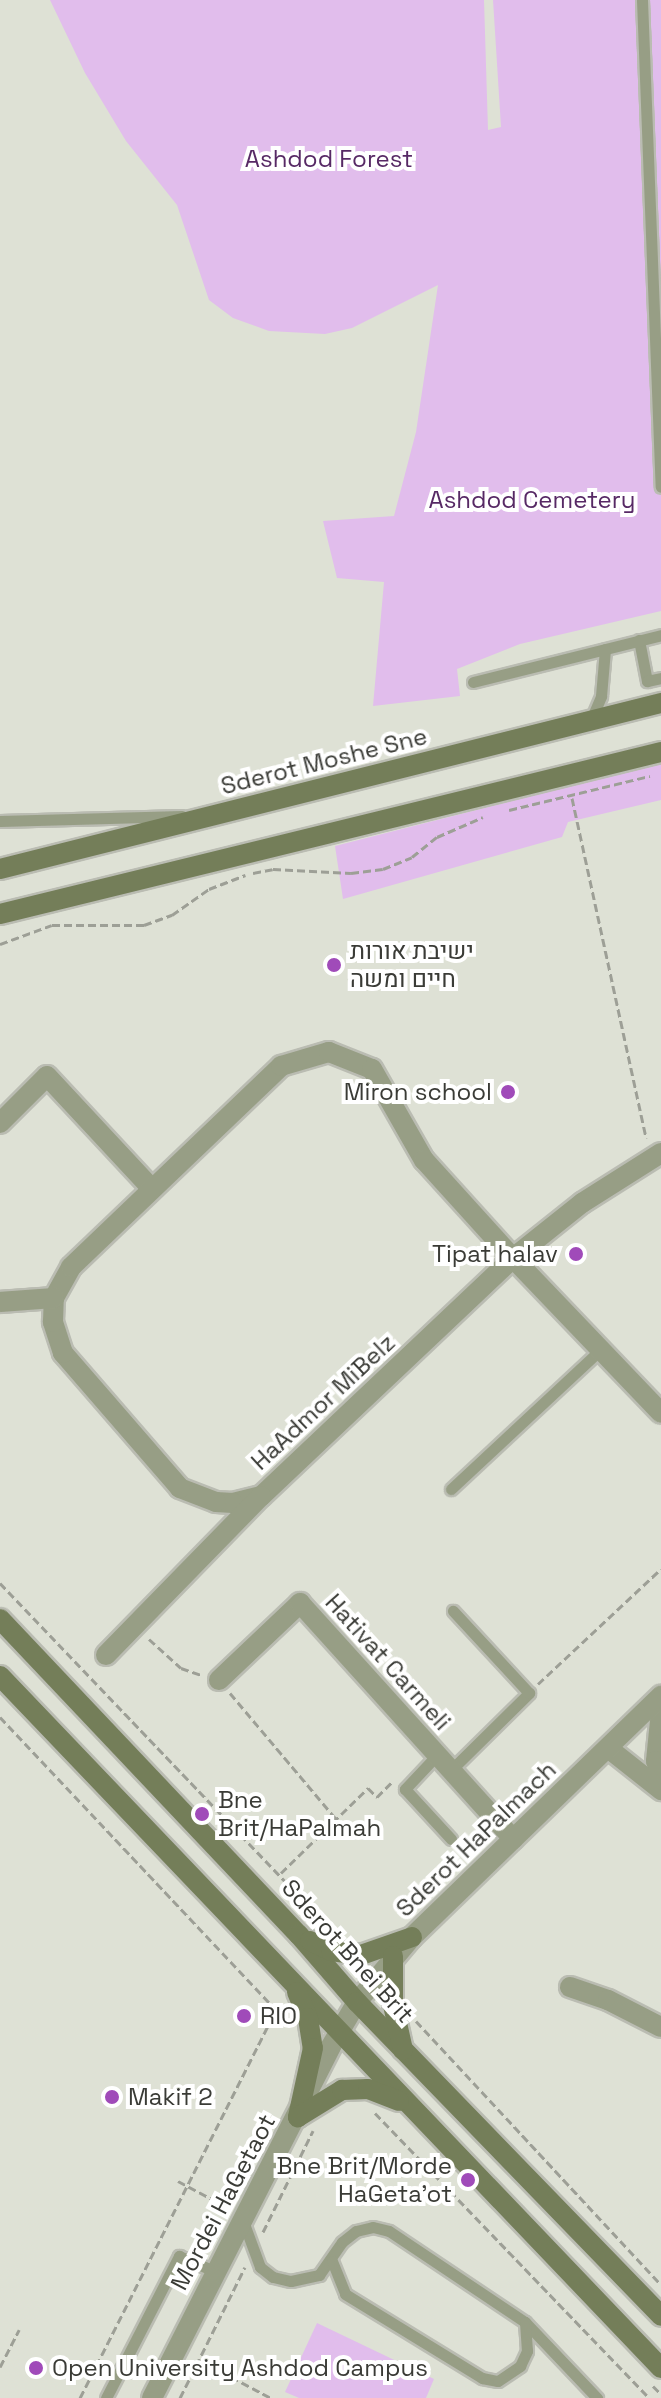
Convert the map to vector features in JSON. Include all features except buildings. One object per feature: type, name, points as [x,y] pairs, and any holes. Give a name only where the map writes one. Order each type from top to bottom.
[{"type":"main road","name":"Sderot Moshe Sne","points":[[0,869],[661,703]]},
{"type":"main road","points":[[0,914],[661,752]]},
{"type":"main road","name":"Sderot Bnei Brit","points":[[0,1619],[299,1935],[357,2002],[661,2316]]},
{"type":"main road","points":[[3,1681],[340,2029],[407,2106],[661,2368]]},
{"type":"main road","points":[[299,1935],[347,1955],[361,1955],[412,1937]]},
{"type":"main road","points":[[393,1956],[393,2005],[403,2050]]},
{"type":"main road","points":[[292,1981],[308,2018],[313,2048],[307,2118]]},
{"type":"main road","points":[[307,2118],[332,2093],[358,2088],[378,2092],[407,2106]]},
{"type":"street","points":[[0,1302],[54,1298],[71,1267],[281,1066],[329,1052],[372,1069],[424,1160],[661,1413]]},
{"type":"street","points":[[0,1123],[47,1076],[152,1189]]},
{"type":"street","name":"HaAdmor MiBelz","points":[[54,1298],[53,1322],[63,1353],[167,1476],[193,1495],[233,1503],[261,1496],[513,1258],[582,1203],[656,1155]]},
{"type":"street","points":[[106,1655],[137,1627],[261,1496]]},
{"type":"street","name":"Hativat Carmeli","points":[[219,1680],[300,1603],[513,1839]]},
{"type":"street","name":"Sderot HaPalmach","points":[[340,2029],[393,1956],[661,1696]]},
{"type":"street","points":[[661,1711],[656,1761],[661,1776]]},
{"type":"street","points":[[608,1748],[661,1790]]},
{"type":"street","points":[[570,1987],[608,2000],[661,2027]]},
{"type":"street","name":"Mordei HaGetaot","points":[[152,2398],[243,2218],[307,2118],[340,2029]]},
{"type":"lane","points":[[642,0],[661,487]]},
{"type":"lane","points":[[473,682],[661,635]]},
{"type":"lane","points":[[639,640],[647,681],[661,678]]},
{"type":"lane","points":[[591,720],[601,696],[605,649]]},
{"type":"lane","points":[[0,821],[219,815]]},
{"type":"lane","points":[[451,1489],[601,1349]]},
{"type":"lane","points":[[451,1839],[405,1789],[444,1763],[529,1693],[453,1611]]},
{"type":"lane","points":[[243,2218],[249,2247],[260,2267],[282,2280],[311,2278],[332,2261],[348,2236],[363,2228],[382,2228],[525,2322],[597,2398]]},
{"type":"lane","points":[[106,2398],[179,2256],[214,2271]]},
{"type":"lane","points":[[332,2261],[345,2294],[482,2378],[498,2381],[520,2366],[527,2351],[525,2322]]},
{"type":"path","points":[[499,813],[661,773]]},
{"type":"path","points":[[567,776],[656,1155]]},
{"type":"path","points":[[0,944],[52,925],[122,928],[144,925],[172,915],[209,889],[273,869],[351,873],[383,869],[412,857],[437,837],[484,816]]},
{"type":"path","points":[[529,1693],[661,1569]]},
{"type":"path","points":[[0,1583],[280,1874],[333,1931],[347,1955]]},
{"type":"path","points":[[137,1627],[181,1668],[219,1680],[336,1819]]},
{"type":"path","points":[[280,1874],[368,1788],[377,1797],[398,1776]]},
{"type":"path","points":[[393,2005],[408,2008],[439,2049],[661,2285]]},
{"type":"path","points":[[80,2398],[276,2010]]},
{"type":"path","points":[[202,2343],[307,2118]]},
{"type":"path","points":[[178,2181],[243,2218]]},
{"type":"path","points":[[0,2367],[19,2330]]},
{"type":"path","points":[[199,2360],[271,2398]]},
{"type":"green space","points":[[50,0],[484,0],[488,130],[501,127],[493,0],[661,0],[661,611],[520,644],[457,669],[460,696],[373,706],[384,582],[337,578],[323,521],[394,516],[416,432],[438,285],[352,328],[325,334],[269,331],[233,318],[209,300],[177,205],[126,141],[85,73]]},
{"type":"green space","points":[[661,763],[661,800],[568,822],[562,837],[343,899],[335,846]]},
{"type":"green space","points":[[317,2323],[434,2379],[426,2398],[299,2398],[285,2392]]},
{"type":"place","name":"ישיבת אורות חיים ומשה","points":[[334,965]]},
{"type":"place","name":"Miron school","points":[[508,1092]]},
{"type":"place","name":"Tipat halav","points":[[576,1254]]},
{"type":"place","name":"Bne Brit/HaPalmah","points":[[202,1814]]},
{"type":"place","name":"RIO","points":[[244,2016]]},
{"type":"place","name":"Makif 2","points":[[112,2097]]},
{"type":"place","name":"Bne Brit/Morde HaGeta'ot","points":[[468,2180]]},
{"type":"place","name":"Open University Ashdod Campus","points":[[36,2368]]},
{"type":"park label","name":"Ashdod Forest","points":[[329,159]]},
{"type":"park label","name":"Ashdod Cemetery","points":[[532,500]]}]
